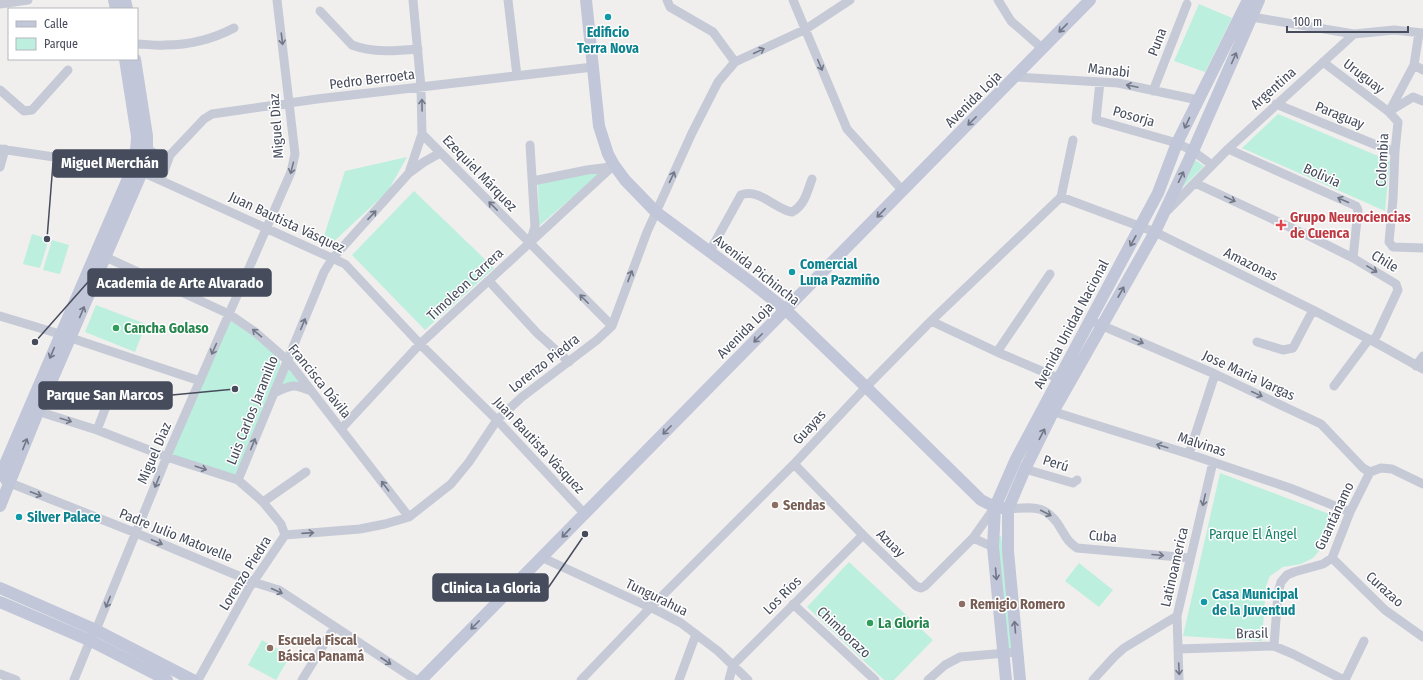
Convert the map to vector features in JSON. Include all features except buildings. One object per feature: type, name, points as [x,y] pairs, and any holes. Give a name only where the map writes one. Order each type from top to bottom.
[{"type":"main road","name":"Avenida Pichincha","points":[[586,0],[599,126],[612,166],[656,212],[687,236],[710,251],[786,310],[981,500],[995,507],[1008,509]]},
{"type":"main road","name":"Avenida Loja","points":[[421,680],[1090,0]]},
{"type":"main road","name":"Avenida Unidad Nacional","points":[[1020,680],[1008,551],[1008,509],[1048,410],[1058,378],[1142,226],[1158,193],[1177,143],[1248,0]]},
{"type":"main road","name":"Avenida Unidad Nacional","points":[[1006,680],[993,547],[995,507],[1016,459],[1102,326],[1155,232],[1193,151],[1260,0]]},
{"type":"main road","points":[[125,60],[137,136],[137,171]]},
{"type":"main road","points":[[0,506],[3,480],[147,148],[147,136],[135,60]]},
{"type":"main road","points":[[0,588],[96,630],[193,680]]},
{"type":"main road","points":[[0,602],[90,641],[167,680]]},
{"type":"street","points":[[0,3],[4,0]]},
{"type":"street","points":[[0,3],[28,0]]},
{"type":"street","name":"Miguel Diaz","points":[[74,680],[167,457],[291,172],[295,154],[277,0]]},
{"type":"street","name":"Ezequiel Márquez","points":[[413,0],[421,87],[422,134],[612,326]]},
{"type":"street","points":[[508,0],[517,76]]},
{"type":"street","points":[[667,0],[670,7],[713,32],[735,62]]},
{"type":"street","points":[[793,0],[847,129],[903,190]]},
{"type":"street","name":"Lorenzo Piedra","points":[[198,680],[252,582],[285,535],[360,529],[409,517],[452,484],[469,462],[497,420],[522,397],[597,340],[612,326],[656,212],[718,82],[735,62],[806,29],[850,0]]},
{"type":"street","points":[[998,0],[1011,21],[1042,49]]},
{"type":"street","name":"Puna","points":[[1153,91],[1188,4]]},
{"type":"street","points":[[320,11],[352,45],[357,47],[375,51],[418,49]]},
{"type":"street","points":[[1252,17],[1354,34],[1394,30],[1421,33],[1414,65],[1389,112]]},
{"type":"street","points":[[138,44],[182,44],[209,39],[234,28]]},
{"type":"street","name":"Argentina","points":[[1163,215],[1228,149],[1354,34]]},
{"type":"street","name":"Uruguay","points":[[1323,62],[1389,112]]},
{"type":"street","points":[[1414,65],[1423,70]]},
{"type":"street","name":"Pedro Berroeta","points":[[161,180],[170,155],[204,119],[212,114],[290,103],[593,67]]},
{"type":"street","points":[[0,90],[24,111],[32,110],[68,70]]},
{"type":"street","name":"Manabi","points":[[1015,77],[1118,84],[1198,100]]},
{"type":"street","name":"Posorja","points":[[1100,82],[1096,120],[1177,143]]},
{"type":"street","points":[[1389,112],[1413,97],[1423,101]]},
{"type":"street","name":"Paraguay","points":[[1276,104],[1386,149],[1395,151]]},
{"type":"street","name":"Colombia","points":[[1389,112],[1398,122],[1389,239],[1390,244],[1396,248],[1423,248]]},
{"type":"street","name":"Luis Carlos Jaramillo","points":[[409,174],[422,134]]},
{"type":"street","points":[[1061,197],[1074,140]]},
{"type":"street","points":[[1177,143],[1193,151],[1212,165]]},
{"type":"street","points":[[529,243],[535,227],[530,145]]},
{"type":"street","points":[[147,148],[158,155],[170,155]]},
{"type":"street","points":[[0,167],[2,149]]},
{"type":"street","name":"Juan Bautista Vásquez","points":[[2,149],[137,171],[161,180],[345,264],[420,344],[497,420],[584,513]]},
{"type":"street","name":"Bolivia","points":[[1228,149],[1356,206],[1358,210],[1353,258]]},
{"type":"street","name":"Luis Carlos Jaramillo","points":[[238,480],[324,272],[332,259],[409,174],[424,162],[440,153]]},
{"type":"street","points":[[533,180],[612,166]]},
{"type":"street","name":"Timoleon Carrera","points":[[341,429],[420,344],[612,166]]},
{"type":"street","points":[[710,251],[741,195],[748,192],[757,195],[784,211],[792,212],[798,209],[805,200],[812,179]]},
{"type":"street","name":"Chile","points":[[1195,183],[1353,258],[1396,284],[1398,286],[1398,290],[1377,335],[1371,340]]},
{"type":"street","name":"Amazonas","points":[[1061,197],[1155,232],[1313,310],[1371,340],[1420,368]]},
{"type":"street","name":"Guayas","points":[[581,680],[650,608],[794,464],[866,387],[931,321],[1061,197]]},
{"type":"street","name":"Francisca Dávila","points":[[100,255],[229,314],[255,332],[287,360],[409,517]]},
{"type":"street","points":[[997,352],[1050,274]]},
{"type":"street","points":[[489,281],[537,333],[569,362]]},
{"type":"street","points":[[1257,342],[1283,350],[1294,348],[1313,310]]},
{"type":"street","points":[[0,316],[200,381]]},
{"type":"street","points":[[1090,320],[1102,326]]},
{"type":"street","points":[[931,321],[997,352],[1058,378]]},
{"type":"street","name":"Jose Maria Vargas","points":[[1102,326],[1215,374],[1321,424],[1363,468],[1370,472]]},
{"type":"street","points":[[1334,386],[1371,340]]},
{"type":"street","points":[[1420,368],[1423,356]]},
{"type":"street","points":[[1189,454],[1215,374]]},
{"type":"street","points":[[274,393],[289,385],[299,386],[312,391]]},
{"type":"street","points":[[97,430],[114,386]]},
{"type":"street","points":[[34,410],[97,430],[167,457],[238,480],[263,502],[281,524],[285,535]]},
{"type":"street","name":"Malvinas","points":[[1048,410],[1189,454],[1290,488],[1350,512]]},
{"type":"street","name":"Latinoamerica","points":[[1179,680],[1177,616],[1213,462]]},
{"type":"street","name":"Azuay","points":[[794,464],[863,535],[916,586],[921,588],[925,586],[973,538],[995,507]]},
{"type":"street","name":"Perú","points":[[1025,468],[1073,483],[1077,480]]},
{"type":"street","name":"Guantánamo","points":[[1274,646],[1278,594],[1281,582],[1287,575],[1323,564],[1332,558],[1350,512],[1370,472],[1381,468],[1392,469],[1423,484]]},
{"type":"street","points":[[263,502],[306,472]]},
{"type":"street","name":"Padre Julio Matovelle","points":[[3,480],[136,533],[252,582],[278,590],[334,628],[416,680]]},
{"type":"street","name":"Cuba","points":[[1008,509],[1033,507],[1047,512],[1055,518],[1069,542],[1077,548],[1190,558]]},
{"type":"street","name":"Los Ríos","points":[[729,680],[733,665],[863,535]]},
{"type":"street","points":[[973,538],[993,547]]},
{"type":"street","name":"Tungurahua","points":[[541,557],[681,623],[733,665],[748,680]]},
{"type":"street","name":"Curazao","points":[[1332,558],[1385,610],[1423,637]]},
{"type":"street","name":"Chimborazo","points":[[793,604],[875,680]]},
{"type":"street","points":[[1093,680],[1124,648],[1177,616]]},
{"type":"street","points":[[302,680],[334,628]]},
{"type":"street","points":[[679,680],[696,634]]},
{"type":"street","points":[[1344,680],[1364,641]]},
{"type":"street","name":"Brasil","points":[[1178,649],[1274,646],[1344,680]]},
{"type":"street","points":[[928,680],[945,665],[960,657],[1018,652]]},
{"type":"street","points":[[0,674],[16,680]]},
{"type":"green space","points":[[1199,4],[1232,18],[1205,72],[1174,61]]},
{"type":"green space","points":[[1278,114],[1390,161],[1385,211],[1242,148]]},
{"type":"green space","points":[[407,157],[388,191],[330,245],[322,242],[345,171]]},
{"type":"green space","points":[[1195,160],[1204,166],[1182,188]]},
{"type":"green space","points":[[602,172],[539,226],[538,182]]},
{"type":"green space","points":[[414,191],[494,268],[425,330],[352,255]]},
{"type":"green space","points":[[32,234],[49,239],[40,268],[23,264]]},
{"type":"green space","points":[[52,240],[69,245],[60,274],[43,270]]},
{"type":"green space","name":"Cancha Golaso","points":[[96,305],[146,324],[135,352],[85,332]]},
{"type":"green space","points":[[229,319],[252,335],[280,359],[280,367],[236,476],[170,454]]},
{"type":"green space","points":[[288,365],[306,385],[277,389]]},
{"type":"green space","name":"Parque El Ángel","points":[[1220,473],[1337,517],[1330,539],[1313,558],[1301,564],[1283,567],[1270,576],[1266,586],[1262,641],[1183,636]]},
{"type":"green space","points":[[1001,536],[1018,652],[1003,654],[994,537]]},
{"type":"green space","name":"La Gloria","points":[[849,562],[933,640],[894,680],[884,680],[807,607]]},
{"type":"green space","points":[[1079,563],[1113,590],[1099,607],[1065,581]]},
{"type":"green space","points":[[262,640],[290,656],[276,680],[248,665]]},
{"type":"place","name":"Edificio Terra Nova","points":[[608,17]]},
{"type":"place","name":"Grupo Neurociencias de Cuenca","points":[[1281,225]]},
{"type":"place","name":"Miguel Merchán","points":[[47,239]]},
{"type":"place","name":"Comercial Luna Pazmiño","points":[[792,272]]},
{"type":"place","name":"Cancha Golaso","points":[[116,328]]},
{"type":"place","name":"Academia de Arte Alvarado","points":[[35,342]]},
{"type":"place","name":"Parque San Marcos","points":[[235,389]]},
{"type":"place","name":"Sendas","points":[[775,505]]},
{"type":"place","name":"Silver Palace","points":[[19,517]]},
{"type":"place","name":"Clinica La Gloria","points":[[585,534]]},
{"type":"place","name":"Casa Municipal de la Juventud","points":[[1204,602]]},
{"type":"place","name":"Remigio Romero","points":[[962,604]]},
{"type":"place","name":"La Gloria","points":[[870,623]]},
{"type":"place","name":"Escuela Fiscal Básica Panamá","points":[[270,648]]}]
